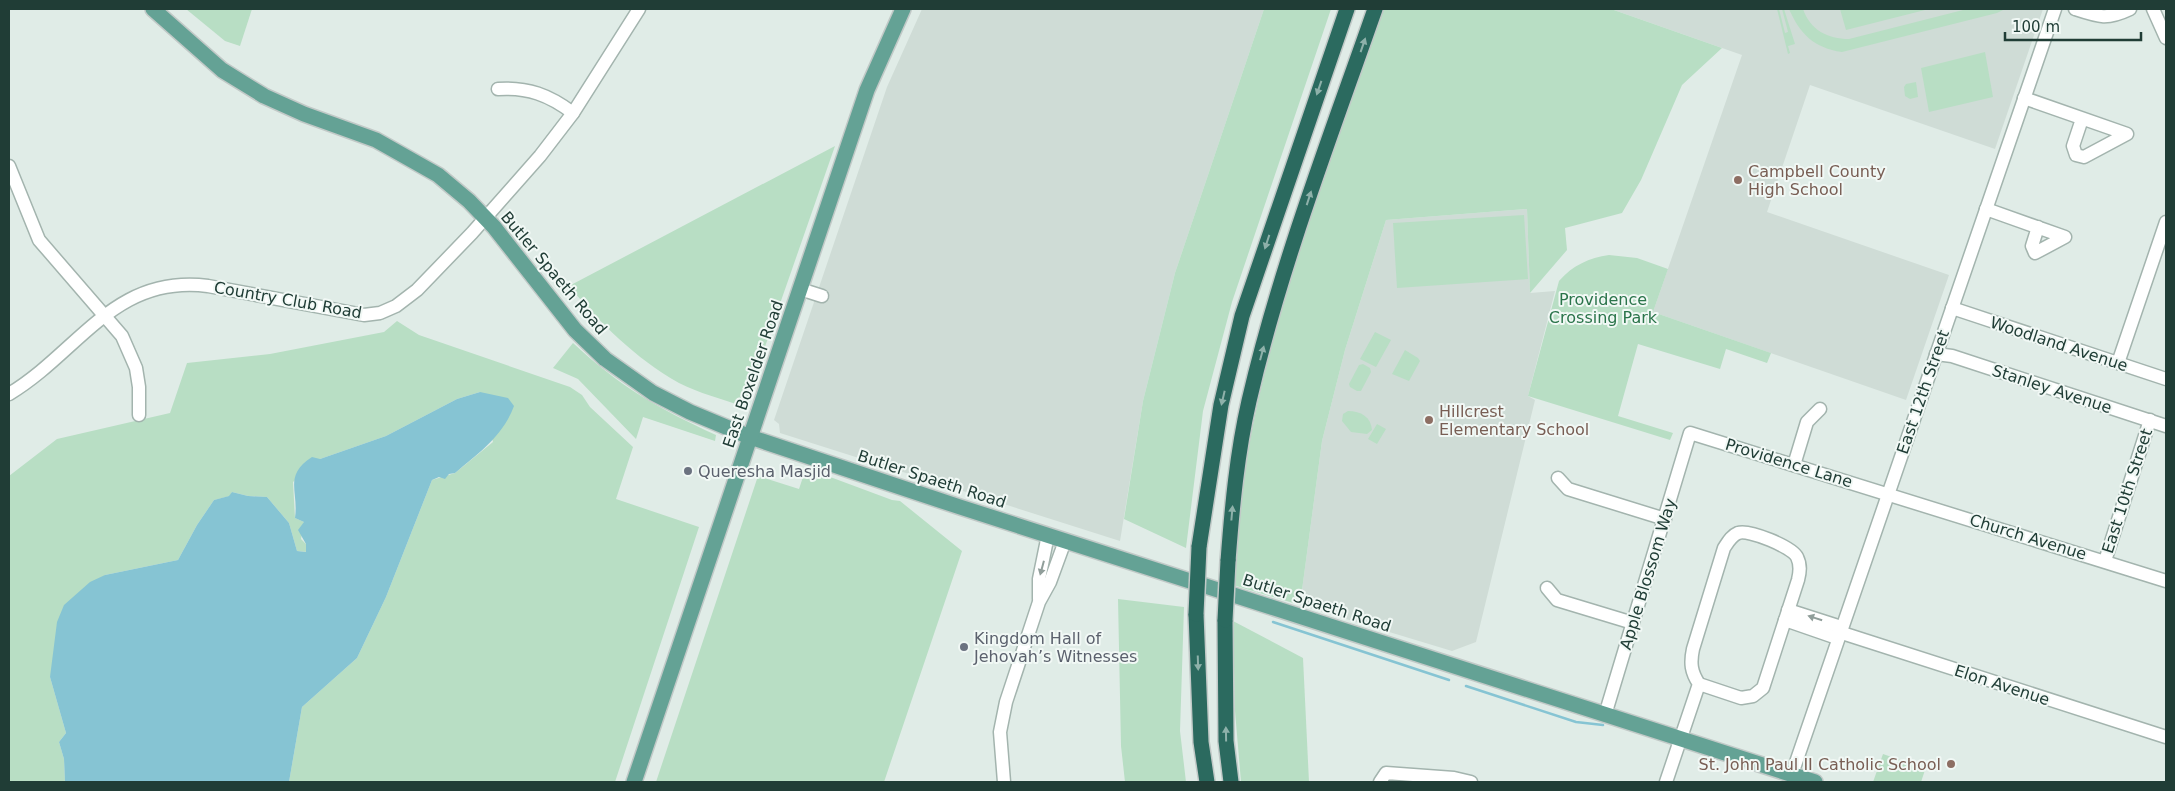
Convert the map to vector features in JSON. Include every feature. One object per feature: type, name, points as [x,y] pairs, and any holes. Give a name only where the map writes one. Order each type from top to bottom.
[{"type":"highway","points":[[1207,782],[1201,742],[1196,614],[1199,547],[1221,405],[1242,316],[1347,9]]},
{"type":"highway","points":[[1231,782],[1226,741],[1225,620],[1233,494],[1248,402],[1274,305],[1375,9]]},
{"type":"main road","name":"Butler Spaeth Road","points":[[153,9],[193,46],[234,78],[264,96],[304,114],[376,140],[438,175],[485,217],[574,330],[605,359],[666,401],[750,437],[1065,541],[1815,782]]},
{"type":"main road","name":"East Boxelder Road","points":[[634,782],[867,90],[903,9]]},
{"type":"street","name":"Country Club Road","points":[[9,394],[29,382],[105,315],[131,297],[155,288],[188,283],[364,315],[396,306],[417,290],[540,156],[573,113],[639,9]]},
{"type":"street","name":"East 12th Street","points":[[1792,774],[1839,632],[1889,493],[2055,9]]},
{"type":"street","points":[[2075,9],[2100,17],[2114,16],[2130,9]]},
{"type":"street","points":[[2153,9],[2166,35]]},
{"type":"street","points":[[498,90],[530,90],[547,96],[573,113]]},
{"type":"street","points":[[2024,98],[2082,118]]},
{"type":"street","points":[[10,170],[39,240],[122,336],[136,368],[139,387],[139,415]]},
{"type":"street","points":[[1986,209],[2038,228]]},
{"type":"street","points":[[2118,363],[2166,222]]},
{"type":"street","points":[[800,290],[822,296]]},
{"type":"street","name":"Woodland Avenue","points":[[1952,308],[2166,379]]},
{"type":"street","name":"Stanley Avenue","points":[[1936,354],[1952,356],[2166,426]]},
{"type":"street","points":[[1794,465],[1807,422],[1820,409]]},
{"type":"street","name":"East 10th Street","points":[[2105,561],[2150,420]]},
{"type":"street","name":"Providence Lane","points":[[1690,433],[1889,493]]},
{"type":"street","name":"Apple Blossom Way","points":[[1606,715],[1690,433]]},
{"type":"street","points":[[1558,478],[1568,490],[1664,519]]},
{"type":"street","name":"Church Avenue","points":[[1889,493],[2166,581]]},
{"type":"street","points":[[1747,532],[1790,548],[1797,557],[1801,567],[1763,688],[1753,696],[1741,698],[1699,684],[1693,676],[1690,664],[1692,649],[1724,548],[1729,540],[1738,533],[1747,532]]},
{"type":"street","points":[[1039,602],[1039,579],[1048,535]]},
{"type":"street","points":[[1004,782],[1000,732],[1006,702],[1039,602],[1050,582],[1065,541]]},
{"type":"street","points":[[1547,588],[1557,600],[1633,623]]},
{"type":"street","name":"Elon Avenue","points":[[1787,615],[2166,737]]},
{"type":"street","points":[[1666,782],[1699,684]]},
{"type":"street","points":[[1383,778],[1454,778],[1471,782]]},
{"type":"shaded area","points":[[922,9],[1264,9],[1175,273],[1143,401],[1120,541],[780,433],[779,424],[774,420],[887,87]]},
{"type":"shaded area","name":"Campbell County High School","points":[[1611,9],[2043,9],[1995,149],[1810,85],[1767,212],[1949,275],[1906,400],[1653,312],[1742,55]]},
{"type":"shaded area","name":"Hillcrest Elementary School","points":[[1527,209],[1530,293],[1555,291],[1528,396],[1535,400],[1476,642],[1452,651],[1300,605],[1322,441],[1345,350],[1386,220]]},
{"type":"green space","points":[[186,9],[252,9],[240,46],[225,41]]},
{"type":"green space","points":[[1264,9],[1331,9],[1232,302],[1203,411],[1186,548],[1124,519],[1143,401],[1175,273]]},
{"type":"green space","points":[[1383,9],[1611,9],[1722,48],[1682,85],[1641,180],[1622,213],[1565,228],[1567,250],[1530,293],[1527,209],[1386,220],[1345,350],[1322,441],[1300,605],[1233,585],[1245,470],[1258,401],[1284,302],[1315,204]]},
{"type":"green space","points":[[1777,9],[1779,9],[1785,33],[1788,32],[1782,9],[1784,9],[1795,44],[1788,46],[1790,53],[1788,54]]},
{"type":"green space","points":[[1789,9],[1803,9],[1810,23],[1827,35],[1849,39],[1967,9],[2005,9],[1997,13],[1842,52],[1823,47],[1809,38],[1798,26]]},
{"type":"green space","points":[[1840,9],[1929,9],[1846,30]]},
{"type":"green space","points":[[1985,52],[1993,97],[1929,112],[1921,68]]},
{"type":"green space","points":[[1916,82],[1918,97],[1910,99],[1905,96],[1904,87],[1906,84]]},
{"type":"green space","points":[[835,146],[744,407],[694,390],[663,373],[619,339],[569,286]]},
{"type":"green space","points":[[1524,215],[1528,279],[1397,288],[1393,223]]},
{"type":"green space","name":"Providence Crossing Park","points":[[1609,255],[1637,258],[1668,269],[1653,312],[1771,353],[1767,363],[1726,349],[1720,369],[1638,344],[1618,416],[1673,433],[1670,440],[1528,396],[1559,281],[1582,263]]},
{"type":"green space","points":[[397,321],[419,335],[570,387],[582,395],[590,407],[633,447],[616,499],[699,527],[615,782],[289,782],[302,707],[357,658],[386,597],[432,480],[455,473],[493,442],[480,392],[457,399],[386,436],[320,459],[293,482],[295,518],[304,522],[301,539],[306,544],[307,552],[297,551],[289,523],[267,497],[248,496],[232,492],[230,496],[214,500],[197,525],[178,560],[105,575],[50,677],[66,733],[59,742],[64,759],[65,782],[9,782],[9,476],[57,439],[170,413],[187,363],[270,354],[384,332]]},
{"type":"green space","points":[[1375,332],[1391,340],[1376,367],[1360,359]]},
{"type":"green space","points":[[573,343],[607,372],[640,395],[676,416],[716,435],[715,441],[643,417],[636,439],[578,379],[553,368]]},
{"type":"green space","points":[[1405,350],[1420,361],[1409,381],[1392,374]]},
{"type":"green space","points":[[1363,364],[1370,368],[1371,372],[1361,391],[1357,391],[1350,387],[1349,384],[1359,365]]},
{"type":"green space","points":[[1348,411],[1357,412],[1367,418],[1372,430],[1367,434],[1351,432],[1342,421],[1343,414]]},
{"type":"green space","points":[[1377,424],[1386,429],[1377,444],[1368,439]]},
{"type":"green space","points":[[806,468],[892,500],[900,501],[962,551],[884,782],[656,782],[758,476],[799,489]]},
{"type":"green space","points":[[1118,599],[1184,607],[1180,731],[1186,782],[1125,782],[1121,746]]},
{"type":"green space","points":[[1233,621],[1303,658],[1309,782],[1241,782],[1235,711]]},
{"type":"green space","points":[[1883,754],[1903,761],[1905,765],[1906,763],[1925,770],[1921,782],[1873,782]]},
{"type":"water","points":[[480,392],[508,398],[514,406],[509,417],[497,435],[455,473],[449,474],[445,479],[439,477],[432,480],[386,597],[357,658],[302,707],[289,782],[65,782],[64,759],[59,742],[66,733],[50,677],[57,622],[64,605],[90,582],[105,575],[178,560],[197,525],[214,500],[229,496],[232,492],[248,496],[267,497],[289,523],[297,551],[306,552],[306,544],[298,530],[304,522],[295,518],[294,484],[298,471],[303,464],[312,457],[320,459],[386,436],[457,399]]},
{"type":"waterway","points":[[1273,622],[1449,680]]},
{"type":"waterway","points":[[1466,686],[1576,722],[1603,725]]},
{"type":"place","name":"Campbell County High School","points":[[1738,180]]},
{"type":"place","name":"Hillcrest Elementary School","points":[[1429,420]]},
{"type":"place","name":"Queresha Masjid","points":[[688,471]]},
{"type":"place","name":"Kingdom Hall of Jehovah’s Witnesses","points":[[964,647]]},
{"type":"place","name":"St. John Paul II Catholic School","points":[[1951,764]]}]
